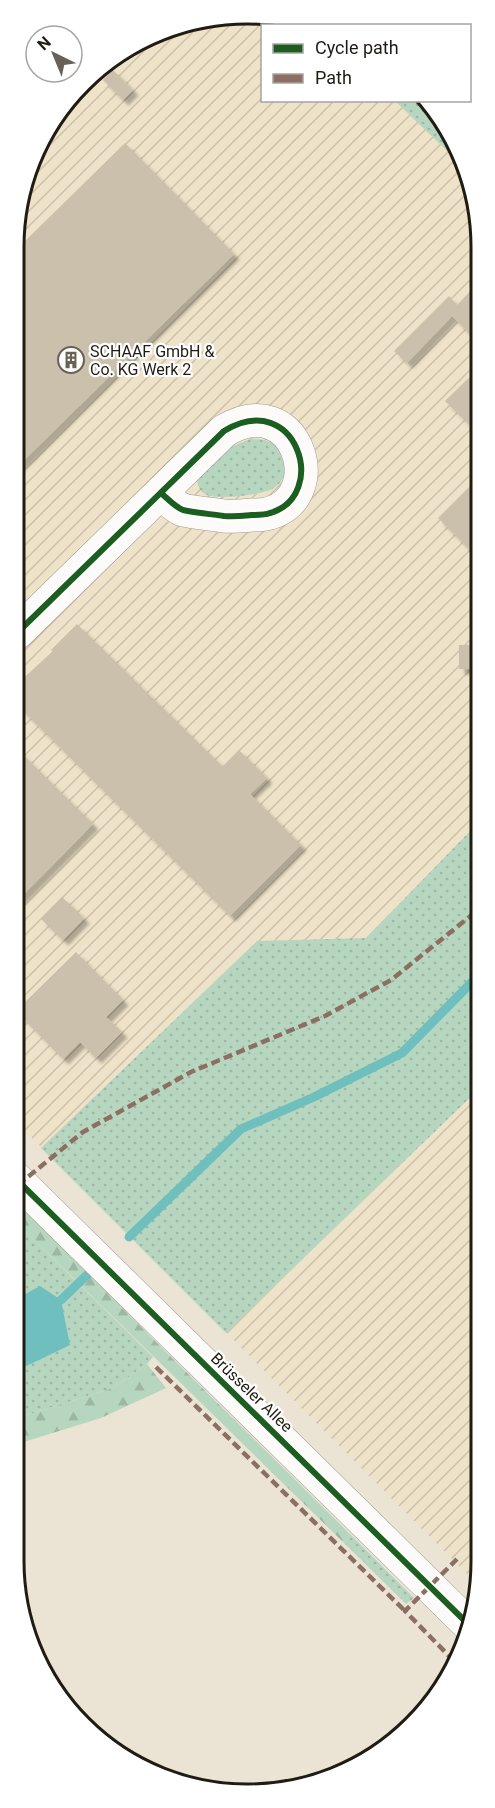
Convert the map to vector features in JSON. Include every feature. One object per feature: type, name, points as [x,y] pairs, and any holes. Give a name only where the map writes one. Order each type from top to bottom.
[{"type":"street","points":[[24,625],[161,493]]},
{"type":"street","name":"Brüsseler Allee","points":[[24,1187],[463,1619]]},
{"type":"shaded area","points":[[233,24],[261,24],[261,102],[418,102],[448,149],[467,204],[471,233],[471,1578],[24,1130],[24,233],[28,204],[47,149],[70,111],[89,89],[111,70],[149,47],[204,28]]},
{"type":"green space","points":[[396,102],[418,102],[433,123],[450,154]]},
{"type":"green space","points":[[250,439],[268,441],[282,451],[285,456],[286,469],[282,480],[272,489],[240,496],[220,497],[203,492],[197,480],[233,446]]},
{"type":"green space","points":[[471,830],[471,1097],[226,1333],[41,1148],[257,941],[366,938]]},
{"type":"green space","points":[[24,1209],[352,1536],[343,1542],[24,1230]]},
{"type":"green space","points":[[24,1230],[153,1357],[147,1364],[113,1388],[24,1416]]},
{"type":"green space","points":[[147,1364],[166,1388],[101,1418],[24,1442],[24,1416],[113,1388]]},
{"type":"green space","points":[[352,1536],[414,1598],[406,1604],[343,1542]]},
{"type":"water","points":[[40,1286],[61,1300],[70,1345],[24,1367],[24,1295]]},
{"type":"building","points":[[113,70],[133,90],[123,100],[103,80]]},
{"type":"building","name":"SCHAAF GmbH & Co. KG Werk 2","points":[[125,143],[234,254],[24,460],[24,248],[24,242]]},
{"type":"building","points":[[471,290],[471,335],[452,316],[407,363],[394,351],[449,296],[457,305]]},
{"type":"building","points":[[471,376],[471,426],[445,401]]},
{"type":"building","points":[[471,485],[471,551],[438,518]]},
{"type":"building","points":[[77,624],[223,767],[239,750],[267,778],[250,794],[301,845],[230,916],[24,712],[24,678],[53,651],[51,650]]},
{"type":"building","points":[[459,645],[471,645],[471,669],[459,669]]},
{"type":"building","points":[[24,756],[93,824],[24,894]]},
{"type":"building","points":[[62,897],[84,918],[63,940],[41,919]]},
{"type":"building","points":[[76,952],[123,1000],[106,1017],[122,1032],[96,1058],[80,1042],[63,1059],[24,1019],[24,1003]]},
{"type":"waterway","points":[[129,1237],[241,1129],[314,1097],[402,1053],[471,983]]},
{"type":"waterway","points":[[61,1300],[88,1274]]},
{"type":"marked path","points":[[24,1180],[83,1132],[191,1072],[325,1016],[391,980],[471,916]]},
{"type":"marked path","points":[[156,1367],[405,1611]]},
{"type":"marked path","points":[[449,1656],[405,1611],[457,1559]]},
{"type":"cycle path","points":[[24,626],[224,431],[249,421],[270,423],[286,433],[297,449],[301,468],[298,487],[288,503],[268,514],[224,516],[188,511],[177,507],[161,493]]},
{"type":"cycle path","points":[[24,1187],[463,1619]]},
{"type":"place","name":"SCHAAF GmbH & Co. KG Werk 2","points":[[71,360]]}]
